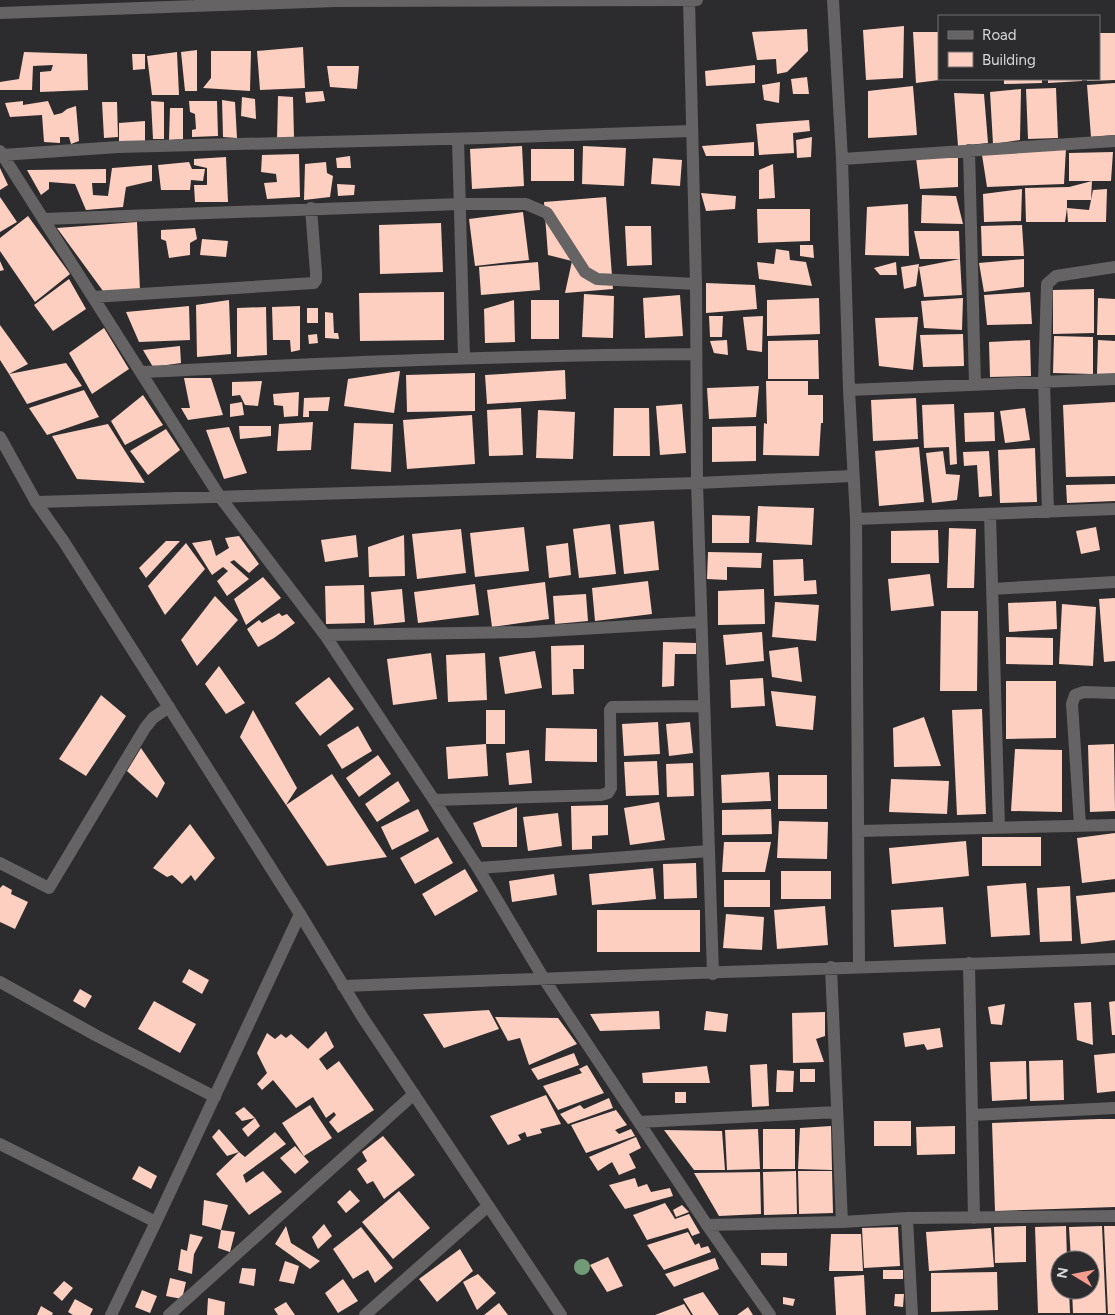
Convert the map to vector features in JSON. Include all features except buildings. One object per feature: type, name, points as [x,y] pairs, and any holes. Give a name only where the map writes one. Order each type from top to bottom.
[{"type":"street","points":[[689,0],[696,284],[697,483],[713,974]]},
{"type":"street","points":[[0,13],[336,1],[697,0]]},
{"type":"street","points":[[833,0],[842,159],[849,390],[856,519],[859,966]]},
{"type":"street","points":[[691,131],[118,147],[1,153],[220,497],[325,636],[478,868],[544,979],[707,1225],[770,1315]]},
{"type":"street","points":[[458,139],[464,358]]},
{"type":"street","points":[[842,159],[1115,141]]},
{"type":"street","points":[[969,150],[975,385]]},
{"type":"street","points":[[43,218],[311,208],[526,204],[547,213],[585,272],[597,279],[696,284]]},
{"type":"street","points":[[93,297],[314,283],[316,273],[311,208]]},
{"type":"street","points":[[1048,512],[1044,382],[1047,284],[1056,276],[1115,267]]},
{"type":"street","points":[[142,372],[464,358],[696,354]]},
{"type":"street","points":[[849,390],[1115,379]]},
{"type":"street","points":[[0,436],[36,502],[64,542],[169,707],[300,914],[343,986],[561,1315]]},
{"type":"street","points":[[36,502],[697,483],[853,476]]},
{"type":"street","points":[[856,519],[1115,509]]},
{"type":"street","points":[[990,514],[999,828]]},
{"type":"street","points":[[992,589],[1115,582]]},
{"type":"street","points":[[325,636],[529,632],[701,622]]},
{"type":"street","points":[[1080,825],[1072,704],[1075,695],[1084,692],[1115,693]]},
{"type":"street","points":[[434,800],[601,795],[608,793],[611,788],[610,710],[612,707],[704,706]]},
{"type":"street","points":[[0,863],[49,888],[146,728],[153,718],[169,707]]},
{"type":"street","points":[[858,831],[1115,824]]},
{"type":"street","points":[[478,868],[709,851]]},
{"type":"street","points":[[111,1315],[300,914]]},
{"type":"street","points":[[343,986],[713,974],[859,966],[1115,959]]},
{"type":"street","points":[[968,963],[974,1218]]},
{"type":"street","points":[[831,967],[842,1222]]},
{"type":"street","points":[[0,982],[97,1036],[215,1097]]},
{"type":"street","points":[[169,1315],[414,1094]]},
{"type":"street","points":[[973,1115],[1115,1108]]},
{"type":"street","points":[[639,1122],[837,1112]]},
{"type":"street","points":[[0,1144],[156,1222]]},
{"type":"street","points":[[374,1312],[488,1206]]},
{"type":"street","points":[[707,1225],[842,1222],[907,1218],[1115,1216]]},
{"type":"street","points":[[907,1218],[912,1315]]}]
